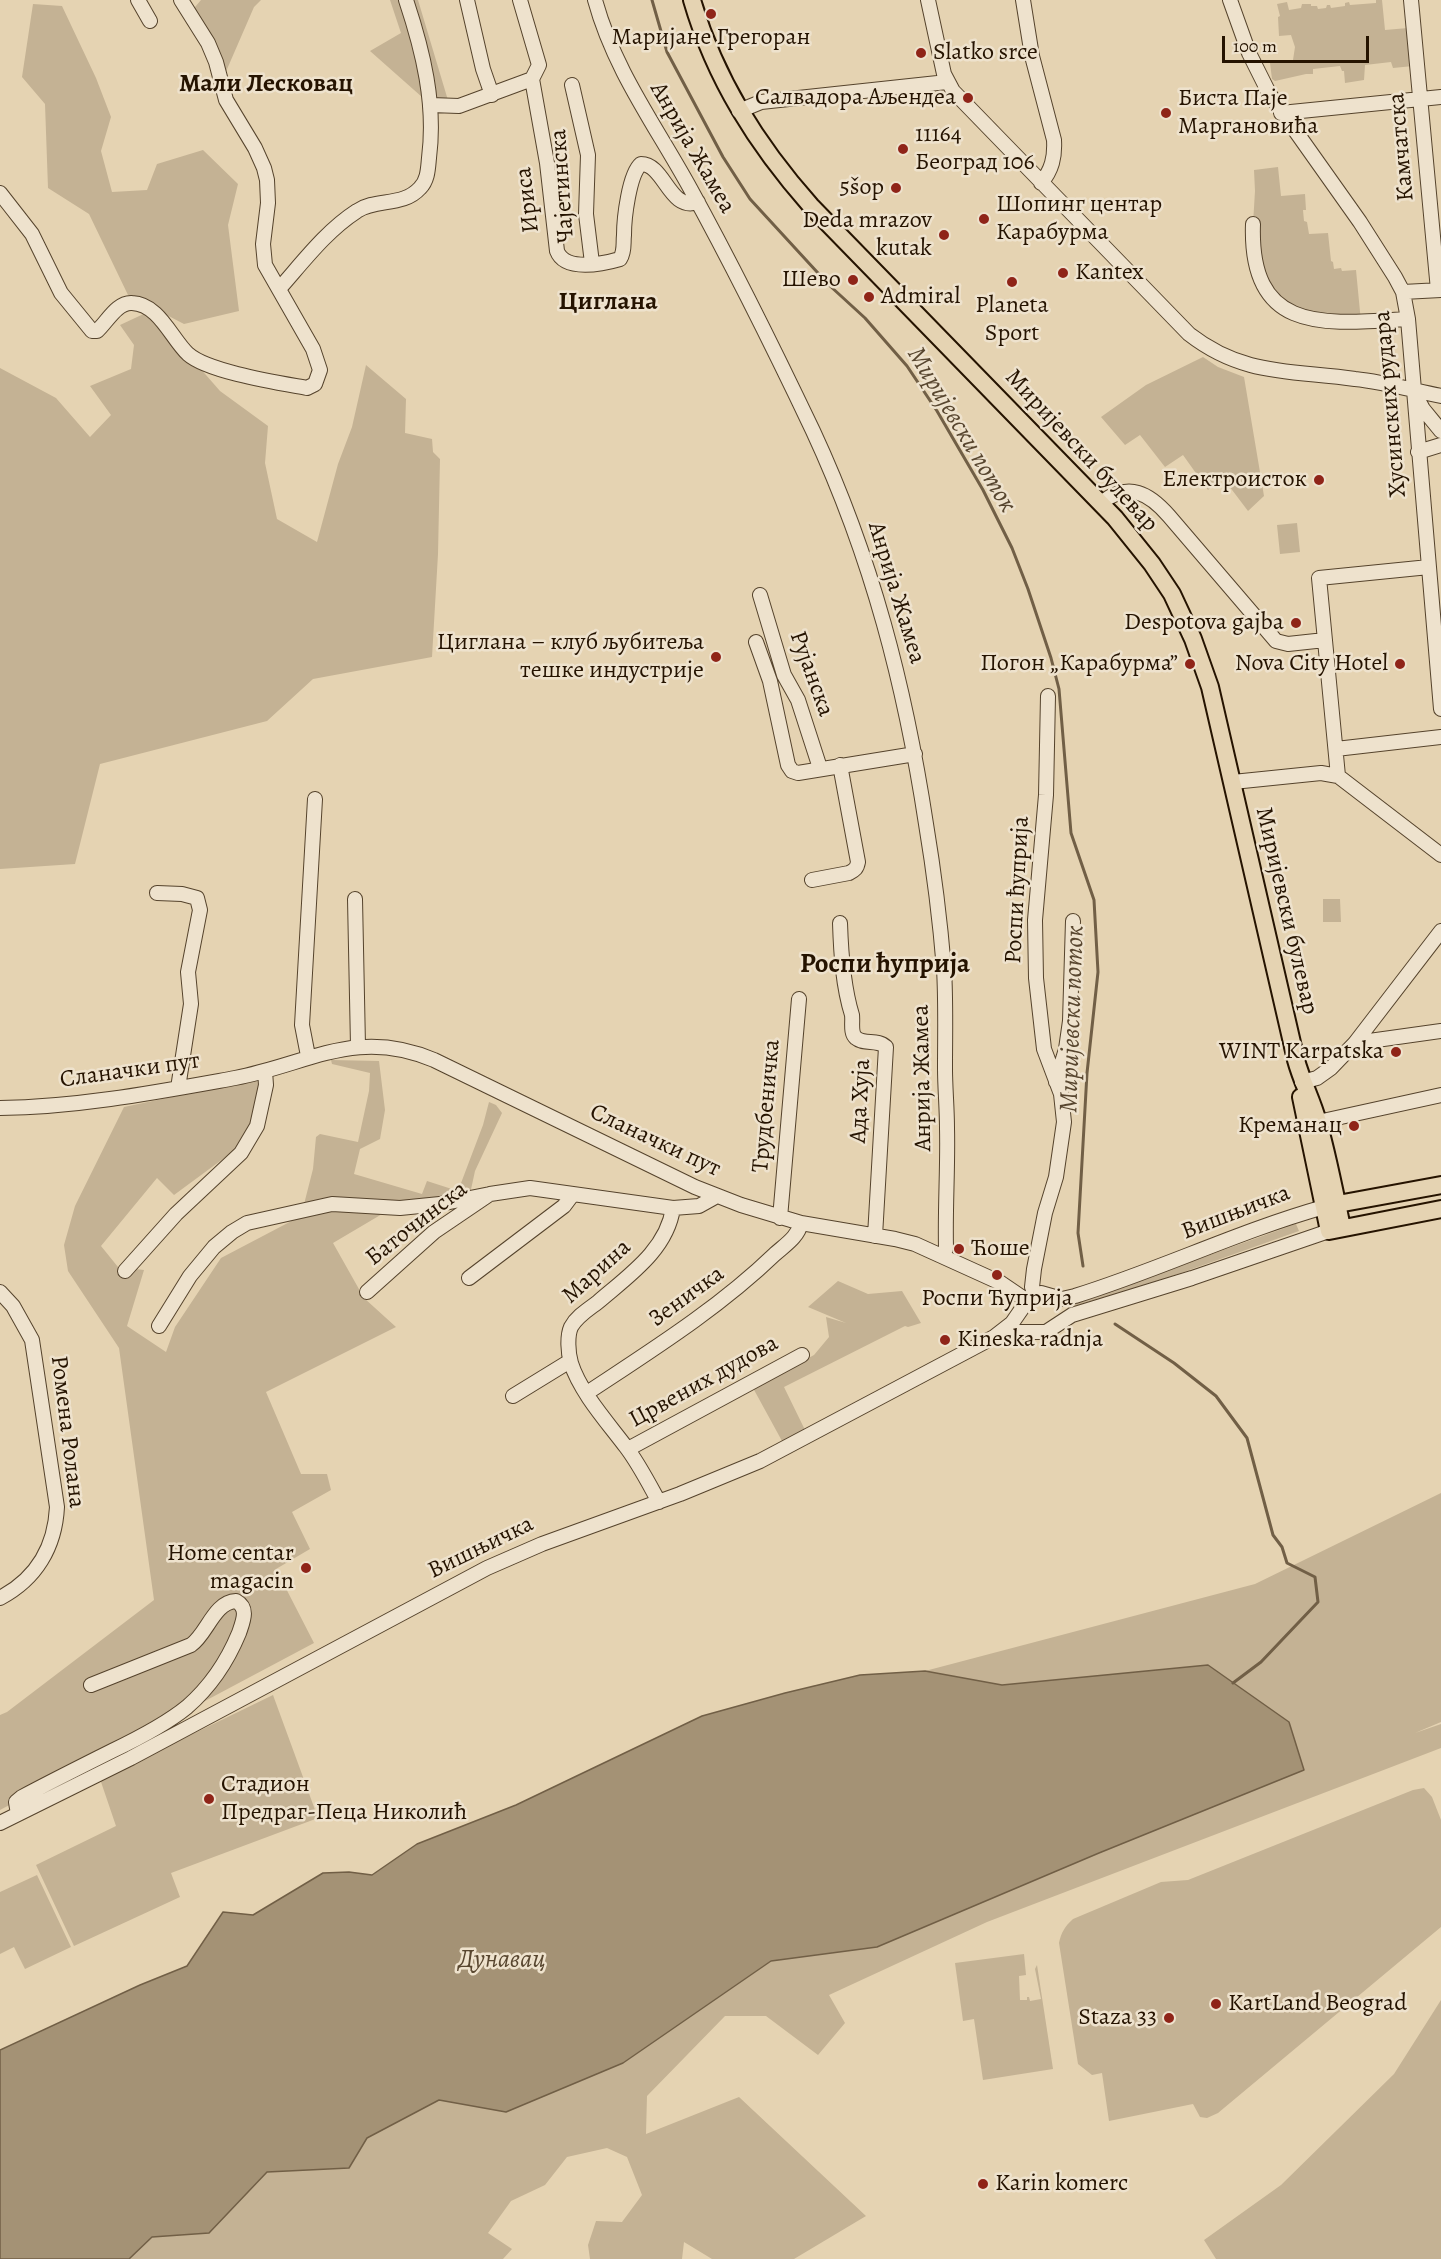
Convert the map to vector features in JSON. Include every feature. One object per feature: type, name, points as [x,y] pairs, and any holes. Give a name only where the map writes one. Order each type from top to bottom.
[{"type":"main road","name":"Миријевски булевар","points":[[692,0],[710,54],[739,111],[775,163],[811,206],[1102,502],[1152,564],[1172,594],[1190,631],[1210,687],[1302,1083],[1301,1099],[1336,1229]]},
{"type":"main road","name":"Миријевски булевар","points":[[1302,1083],[1310,1097],[1318,1122],[1330,1205]]},
{"type":"main road","name":"Вишњичка","points":[[1330,1205],[1441,1185]]},
{"type":"main road","name":"Вишњичка","points":[[1336,1229],[1441,1209]]},
{"type":"street","points":[[138,0],[150,21]]},
{"type":"street","points":[[0,194],[32,234],[61,293],[92,331],[97,331],[123,305],[140,304],[156,315],[188,354],[202,363],[262,380],[308,388],[315,384],[319,375],[313,349],[266,270],[263,256],[268,203],[264,168],[226,100],[216,62],[208,43],[181,0]]},
{"type":"street","points":[[279,289],[327,235],[356,211],[365,206],[402,200],[414,194],[422,187],[426,179],[432,135],[432,105],[406,0]]},
{"type":"street","points":[[467,0],[483,69],[492,95]]},
{"type":"street","name":"Ириса","points":[[520,0],[539,65],[532,79],[547,163],[557,251],[565,262],[592,263]]},
{"type":"street","name":"Анрија Жамеа","points":[[595,0],[613,53],[642,110],[698,202],[767,335],[847,507],[882,617],[906,705],[915,754],[934,879],[944,971],[947,1128],[944,1256]]},
{"type":"street","points":[[928,0],[947,82],[963,103],[1177,324],[1209,349],[1246,365],[1358,379],[1412,390],[1441,399]]},
{"type":"street","points":[[1023,0],[1032,56],[1054,140],[1052,165],[1049,174],[1041,183]]},
{"type":"street","name":"Хусинских рудара","points":[[1230,0],[1253,62],[1281,113],[1359,222],[1403,292],[1408,319],[1412,390],[1419,413],[1418,452],[1441,709]]},
{"type":"street","name":"Камчатска","points":[[1411,0],[1421,99],[1434,173],[1439,290]]},
{"type":"street","points":[[432,105],[459,106],[532,79]]},
{"type":"street","points":[[739,111],[761,102],[947,82]]},
{"type":"street","name":"Чајетинска","points":[[572,85],[588,155],[586,214],[592,263],[620,259],[622,255],[627,202],[637,168],[641,164],[646,164],[653,169],[678,199],[688,203],[698,202]]},
{"type":"street","points":[[1281,113],[1441,97]]},
{"type":"street","points":[[1253,224],[1254,252],[1260,277],[1268,292],[1288,310],[1301,317],[1338,323],[1408,319]]},
{"type":"street","points":[[1403,292],[1439,290]]},
{"type":"street","points":[[1437,426],[1419,413],[1432,402],[1441,399]]},
{"type":"street","points":[[1437,426],[1434,411],[1441,399]]},
{"type":"street","points":[[1418,452],[1441,445]]},
{"type":"street","points":[[1102,502],[1120,492],[1150,496],[1272,639],[1288,644],[1325,640]]},
{"type":"street","points":[[1338,776],[1319,578],[1429,567]]},
{"type":"street","name":"Рујанска","points":[[760,595],[784,675],[798,700],[820,768]]},
{"type":"street","points":[[756,642],[770,681],[790,769],[798,773],[915,754]]},
{"type":"street","name":"Роспи ћуприја","points":[[1028,1302],[1064,1131],[1064,1111],[1044,1049],[1036,978],[1035,921],[1048,760],[1048,696]]},
{"type":"street","points":[[1336,749],[1441,737]]},
{"type":"street","points":[[812,880],[849,873],[855,870],[858,862],[840,765]]},
{"type":"street","points":[[1233,782],[1321,773],[1338,776],[1441,855]]},
{"type":"street","points":[[308,1056],[302,1025],[315,799]]},
{"type":"street","points":[[157,893],[182,894],[196,898],[200,910],[189,972],[191,1004],[178,1088]]},
{"type":"street","points":[[355,899],[358,1046]]},
{"type":"street","points":[[1056,1082],[1066,1049],[1070,1021],[1073,921]]},
{"type":"street","name":"Ада Хуја","points":[[840,923],[845,992],[852,1016],[853,1035],[857,1039],[882,1043],[886,1047],[875,1236]]},
{"type":"street","points":[[1302,1083],[1317,1078],[1331,1068],[1355,1043],[1441,932]]},
{"type":"street","name":"Трудбеничка","points":[[780,1218],[799,999]]},
{"type":"street","points":[[1355,1043],[1441,1031]]},
{"type":"street","name":"Сланачки пут","points":[[0,1108],[68,1104],[178,1088],[266,1071],[308,1056],[358,1046],[384,1046],[416,1053],[717,1196],[801,1224],[901,1240],[944,1256],[1011,1288],[1028,1302]]},
{"type":"street","points":[[125,1271],[176,1214],[241,1153],[253,1132],[262,1108],[266,1071]]},
{"type":"street","points":[[1318,1122],[1441,1095]]},
{"type":"street","name":"Баточинска","points":[[368,1292],[434,1232],[490,1194],[530,1188],[674,1208]]},
{"type":"street","points":[[159,1326],[190,1276],[214,1247],[231,1232],[247,1223],[332,1204],[400,1208],[440,1204],[490,1194]]},
{"type":"street","points":[[469,1278],[564,1206],[573,1194]]},
{"type":"street","points":[[674,1208],[699,1206],[717,1196]]},
{"type":"street","name":"Вишњичка","points":[[0,1824],[131,1758],[488,1568],[542,1544],[659,1502],[777,1453],[993,1337],[1012,1323],[1028,1302],[1051,1297],[1068,1298],[1103,1287],[1256,1229],[1330,1205]]},
{"type":"street","name":"Марина","points":[[659,1502],[628,1449],[587,1393],[570,1361],[569,1332],[572,1325],[654,1251],[668,1230],[674,1208]]},
{"type":"street","name":"Зеничка","points":[[587,1393],[740,1287],[792,1239],[801,1224]]},
{"type":"street","name":"Вишњичка","points":[[993,1337],[1009,1333],[1046,1332],[1072,1315],[1192,1278],[1336,1229]]},
{"type":"street","name":"Ромена Ролана","points":[[0,1598],[21,1585],[44,1558],[55,1528],[57,1507],[32,1340],[14,1306],[2,1293]]},
{"type":"street","points":[[1051,1297],[1060,1310],[1056,1326]]},
{"type":"street","points":[[1028,1302],[1023,1321],[1035,1332]]},
{"type":"street","name":"Црвених дудова","points":[[628,1449],[802,1355]]},
{"type":"street","points":[[513,1396],[570,1361]]},
{"type":"street","points":[[18,1814],[16,1802],[22,1797],[134,1740],[185,1708],[224,1665],[242,1624],[244,1611],[242,1606],[236,1601],[226,1603],[191,1645],[91,1685]]},
{"type":"shaded area","points":[[201,0],[261,0],[254,7],[221,83],[190,13]]},
{"type":"shaded area","points":[[390,0],[418,0],[450,107],[431,105],[370,51],[401,33]]},
{"type":"shaded area","points":[[1376,0],[1382,0],[1385,30],[1408,28],[1413,66],[1393,68],[1391,62],[1365,65],[1364,80],[1345,83],[1344,71],[1340,66],[1313,69],[1313,74],[1275,81],[1272,79],[1270,63],[1293,60],[1295,47],[1291,35],[1279,36],[1278,17],[1280,16],[1277,4],[1287,2],[1289,10],[1301,8],[1302,4],[1311,4],[1311,6],[1317,6],[1318,9],[1326,8],[1327,5],[1331,8],[1345,6],[1345,3],[1349,2],[1350,5],[1376,3]]},
{"type":"shaded area","points":[[33,4],[62,6],[96,78],[111,117],[101,151],[112,192],[147,190],[157,164],[203,150],[238,184],[228,225],[239,311],[184,324],[128,295],[89,214],[48,188],[45,104],[22,77]]},
{"type":"shaded area","points":[[1278,167],[1281,196],[1305,194],[1304,221],[1307,222],[1309,234],[1328,233],[1334,269],[1356,270],[1361,322],[1318,321],[1268,292],[1253,224],[1254,170]]},
{"type":"shaded area","points":[[150,311],[220,391],[268,426],[265,463],[277,519],[317,542],[338,464],[352,427],[366,365],[406,399],[405,433],[432,439],[433,452],[440,459],[438,554],[432,657],[313,679],[267,721],[100,764],[75,864],[0,869],[0,368],[56,398],[90,437],[111,415],[90,386],[131,369],[134,345],[120,325]]},
{"type":"shaded area","points":[[1203,357],[1218,367],[1244,377],[1264,496],[1248,511],[1223,478],[1208,490],[1183,455],[1165,467],[1140,435],[1125,445],[1101,417],[1146,385]]},
{"type":"shaded area","points":[[1297,523],[1300,552],[1280,554],[1277,525]]},
{"type":"shaded area","points":[[1323,899],[1340,899],[1341,922],[1323,922]]},
{"type":"shaded area","points":[[331,1060],[379,1061],[385,1110],[380,1139],[360,1149],[354,1174],[422,1194],[427,1181],[458,1191],[483,1125],[489,1102],[496,1105],[502,1113],[475,1171],[470,1194],[399,1204],[333,1243],[364,1298],[396,1327],[266,1392],[301,1474],[327,1474],[331,1490],[292,1512],[310,1549],[276,1569],[314,1643],[0,1810],[0,1715],[154,1600],[119,1348],[68,1271],[64,1245],[75,1206],[124,1107],[267,1077],[250,1139],[174,1195],[157,1178],[101,1246],[118,1267],[144,1270],[127,1326],[166,1352],[175,1327],[221,1258],[301,1216],[313,1169],[316,1137],[320,1134],[358,1142],[369,1091],[370,1073],[332,1064]]},
{"type":"shaded area","points":[[1296,1224],[1299,1231],[1164,1279],[1069,1309],[1067,1306]]},
{"type":"shaded area","points":[[838,1281],[868,1294],[902,1291],[921,1323],[905,1326],[784,1387],[805,1430],[782,1441],[753,1388],[814,1355],[829,1337],[826,1317],[846,1323],[808,1307]]},
{"type":"shaded area","points":[[1441,1493],[1441,1722],[1415,1733],[1441,1724],[1441,1748],[987,1922],[829,1995],[845,2023],[818,2055],[766,2016],[725,2016],[647,2096],[646,2134],[739,2097],[866,2216],[794,2259],[712,2259],[684,2242],[682,2259],[590,2259],[588,2245],[596,2221],[622,2222],[642,2195],[627,2157],[607,2148],[567,2157],[545,2185],[511,2201],[488,2233],[512,2249],[503,2259],[129,2259],[152,2237],[209,2233],[267,2172],[349,2168],[367,2138],[439,2100],[506,2112],[623,2063],[771,1961],[877,1947],[1303,1770],[1289,1722],[1208,1665],[1002,1685],[925,1671],[1255,1584]]},
{"type":"shaded area","name":"Стадион Предраг-Пеца Николић","points":[[273,1695],[318,1818],[171,1873],[180,1897],[74,1946],[36,1865],[116,1826],[100,1779]]},
{"type":"shaded area","name":"KartLand Beograd","points":[[1424,1788],[1432,1797],[1441,1820],[1441,1927],[1218,2113],[1207,2118],[1200,2117],[1193,2104],[1109,2121],[1102,2073],[1092,2075],[1078,2064],[1059,1943],[1070,1922],[1161,1882],[1188,1880],[1413,1790]]},
{"type":"shaded area","points":[[37,1875],[71,1947],[25,1969],[14,1947],[0,1954],[0,1892]]},
{"type":"shaded area","points":[[1024,1954],[1026,1975],[1019,1976],[1020,2000],[1027,2000],[1027,1997],[1030,2001],[1041,1999],[1035,1969],[1037,1965],[1053,2069],[983,2080],[974,2019],[963,2021],[955,1963]]},
{"type":"shaded area","points":[[1441,2000],[1441,2259],[1216,2259],[1204,2240],[1281,2185],[1394,2074]]},
{"type":"water","name":"Дунавац","points":[[1208,1665],[1289,1722],[1304,1770],[1099,1853],[877,1947],[771,1961],[623,2063],[506,2112],[439,2100],[367,2138],[349,2168],[267,2172],[209,2233],[152,2237],[129,2259],[0,2259],[0,2050],[140,1985],[187,1966],[223,1912],[253,1915],[323,1873],[349,1872],[372,1875],[417,1844],[516,1805],[702,1716],[785,1693],[860,1675],[925,1671],[1002,1685]]},
{"type":"waterway","name":"Миријевски поток","points":[[652,0],[667,52],[723,157],[750,199],[829,285],[865,318],[907,366],[937,411],[983,490],[1012,548],[1028,589],[1059,689],[1071,833],[1094,900],[1098,972],[1087,1073],[1078,1233],[1083,1266]]},
{"type":"waterway","name":"Миријевски поток","points":[[1115,1324],[1174,1363],[1216,1396],[1247,1438],[1273,1535],[1282,1547],[1287,1563],[1315,1577],[1318,1602],[1261,1662],[1233,1683]]},
{"type":"place","name":"Маријане Грегоран","points":[[711,14]]},
{"type":"place","name":"Slatko srce","points":[[921,53]]},
{"type":"place","name":"Салвадора Аљендеа","points":[[968,98]]},
{"type":"place","name":"Биста Паје Маргановића","points":[[1166,113]]},
{"type":"place","name":"11164 Београд 106","points":[[903,149]]},
{"type":"place","name":"5šop","points":[[896,188]]},
{"type":"place","name":"Шопинг центар Карабурма","points":[[984,219]]},
{"type":"place","name":"Deda mrazov kutak","points":[[944,235]]},
{"type":"place","name":"Kantex","points":[[1063,273]]},
{"type":"place","name":"Шево","points":[[853,280]]},
{"type":"place","name":"Planeta Sport","points":[[1012,282]]},
{"type":"place","name":"Admiral","points":[[869,297]]},
{"type":"place","name":"Електроисток","points":[[1319,480]]},
{"type":"place","name":"Despotova gajba","points":[[1296,623]]},
{"type":"place","name":"Циглана – клуб љубитеља тешке индустрије","points":[[716,657]]},
{"type":"place","name":"Погон „Карабурма”","points":[[1190,664]]},
{"type":"place","name":"Nova City Hotel","points":[[1400,664]]},
{"type":"place","name":"WINT Karpatska","points":[[1396,1052]]},
{"type":"place","name":"Креманац","points":[[1354,1126]]},
{"type":"place","name":"Ћоше","points":[[959,1249]]},
{"type":"place","name":"Роспи Ћуприја","points":[[997,1275]]},
{"type":"place","name":"Kineska radnja","points":[[945,1340]]},
{"type":"place","name":"Home centar magacin","points":[[306,1568]]},
{"type":"place","name":"Стадион Предраг-Пеца Николић","points":[[209,1799]]},
{"type":"place","name":"KartLand Beograd","points":[[1216,2004]]},
{"type":"place","name":"Staza 33","points":[[1169,2018]]},
{"type":"place","name":"Karin komerc","points":[[983,2184]]},
{"type":"district","name":"Мали Лесковац","points":[[266,85]]},
{"type":"district","name":"Циглана","points":[[608,303]]},
{"type":"district","name":"Роспи ћуприја","points":[[885,965]]}]
